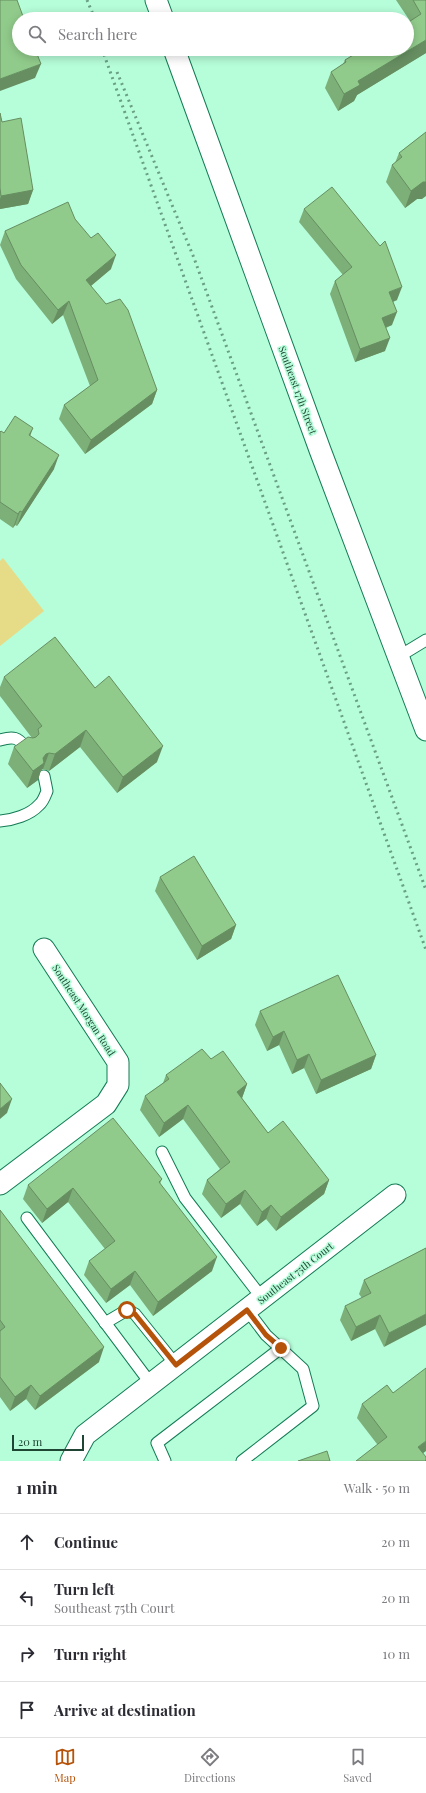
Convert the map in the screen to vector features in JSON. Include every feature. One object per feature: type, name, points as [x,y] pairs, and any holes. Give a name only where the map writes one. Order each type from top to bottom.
[{"type":"street","points":[[156,0],[160,12]]},
{"type":"street","name":"Southeast 17th Street","points":[[177,56],[320,450],[426,730]]},
{"type":"street","name":"Southeast Morgan Road","points":[[0,1184],[106,1104],[118,1085],[118,1062],[44,949]]},
{"type":"street","name":"Southeast 75th Court","points":[[71,1461],[85,1435],[395,1195]]},
{"type":"lane","points":[[398,657],[426,640]]},
{"type":"lane","points":[[0,740],[10,737],[21,740],[26,748]]},
{"type":"lane","points":[[0,821],[9,820],[30,812],[40,805],[47,791],[44,776]]},
{"type":"lane","points":[[162,1152],[185,1198],[254,1304],[266,1335],[303,1369],[314,1406],[242,1461]]},
{"type":"lane","points":[[27,1218],[151,1384]]},
{"type":"lane","points":[[105,1324],[127,1310],[135,1314],[176,1365]]},
{"type":"lane","points":[[165,1461],[157,1442],[281,1348]]},
{"type":"shaded area","points":[[3,558],[44,611],[0,646],[0,561]]},
{"type":"building","points":[[0,0],[17,0],[21,12],[12,12],[12,56],[38,56],[41,64],[0,79]]},
{"type":"building","points":[[413,0],[426,0],[426,40],[414,47],[414,18],[421,14]]},
{"type":"building","points":[[352,56],[399,56],[358,81],[360,85],[344,94],[331,72],[346,62],[345,60]]},
{"type":"building","points":[[0,113],[2,122],[21,118],[33,190],[1,196]]},
{"type":"building","points":[[426,132],[426,182],[423,182],[411,191],[392,165],[402,157],[399,153]]},
{"type":"building","points":[[332,187],[380,246],[385,241],[402,287],[389,292],[397,312],[382,318],[390,338],[360,349],[335,281],[352,267],[304,209]]},
{"type":"building","points":[[68,202],[75,219],[91,238],[98,233],[116,255],[86,280],[106,304],[120,299],[128,310],[157,390],[91,440],[64,405],[98,380],[69,301],[58,310],[21,265],[5,231]]},
{"type":"building","points":[[15,416],[33,428],[29,435],[59,455],[22,512],[20,511],[18,514],[0,502],[0,432],[1,431],[4,433]]},
{"type":"building","points":[[55,637],[95,688],[109,676],[163,746],[123,777],[86,730],[55,754],[46,754],[43,758],[44,763],[33,771],[14,747],[28,737],[36,737],[39,734],[38,729],[42,726],[4,677]]},
{"type":"building","points":[[194,856],[236,925],[202,946],[160,877]]},
{"type":"building","points":[[338,975],[376,1055],[321,1080],[309,1054],[297,1060],[284,1031],[273,1037],[260,1011]]},
{"type":"building","points":[[202,1049],[211,1059],[223,1051],[247,1084],[237,1092],[268,1133],[283,1121],[329,1180],[281,1217],[271,1205],[262,1212],[245,1190],[226,1204],[207,1180],[230,1162],[188,1105],[164,1123],[145,1096],[169,1079],[166,1075]]},
{"type":"building","points":[[0,1083],[12,1099],[0,1109]]},
{"type":"building","points":[[113,1118],[162,1179],[159,1182],[217,1257],[158,1302],[135,1271],[111,1289],[89,1261],[115,1241],[73,1188],[47,1209],[28,1185]]},
{"type":"building","points":[[0,1210],[104,1347],[40,1396],[31,1385],[15,1397],[0,1377],[0,1331],[5,1327],[0,1320]]},
{"type":"building","points":[[426,1248],[426,1314],[389,1333],[380,1315],[356,1327],[345,1306],[371,1293],[364,1280]]},
{"type":"building","points":[[426,1368],[426,1441],[418,1447],[426,1457],[426,1460],[356,1461],[387,1437],[362,1404],[387,1385],[393,1393]]},
{"type":"building","points":[[327,1451],[330,1461],[298,1461]]},
{"type":"railway","points":[[87,0],[92,12]]},
{"type":"railway","points":[[105,56],[426,950]]},
{"type":"railway","points":[[117,72],[194,258],[426,890]]},
{"type":"route","points":[[127,1310],[135,1314],[176,1365],[247,1310],[266,1335],[281,1348]]}]
